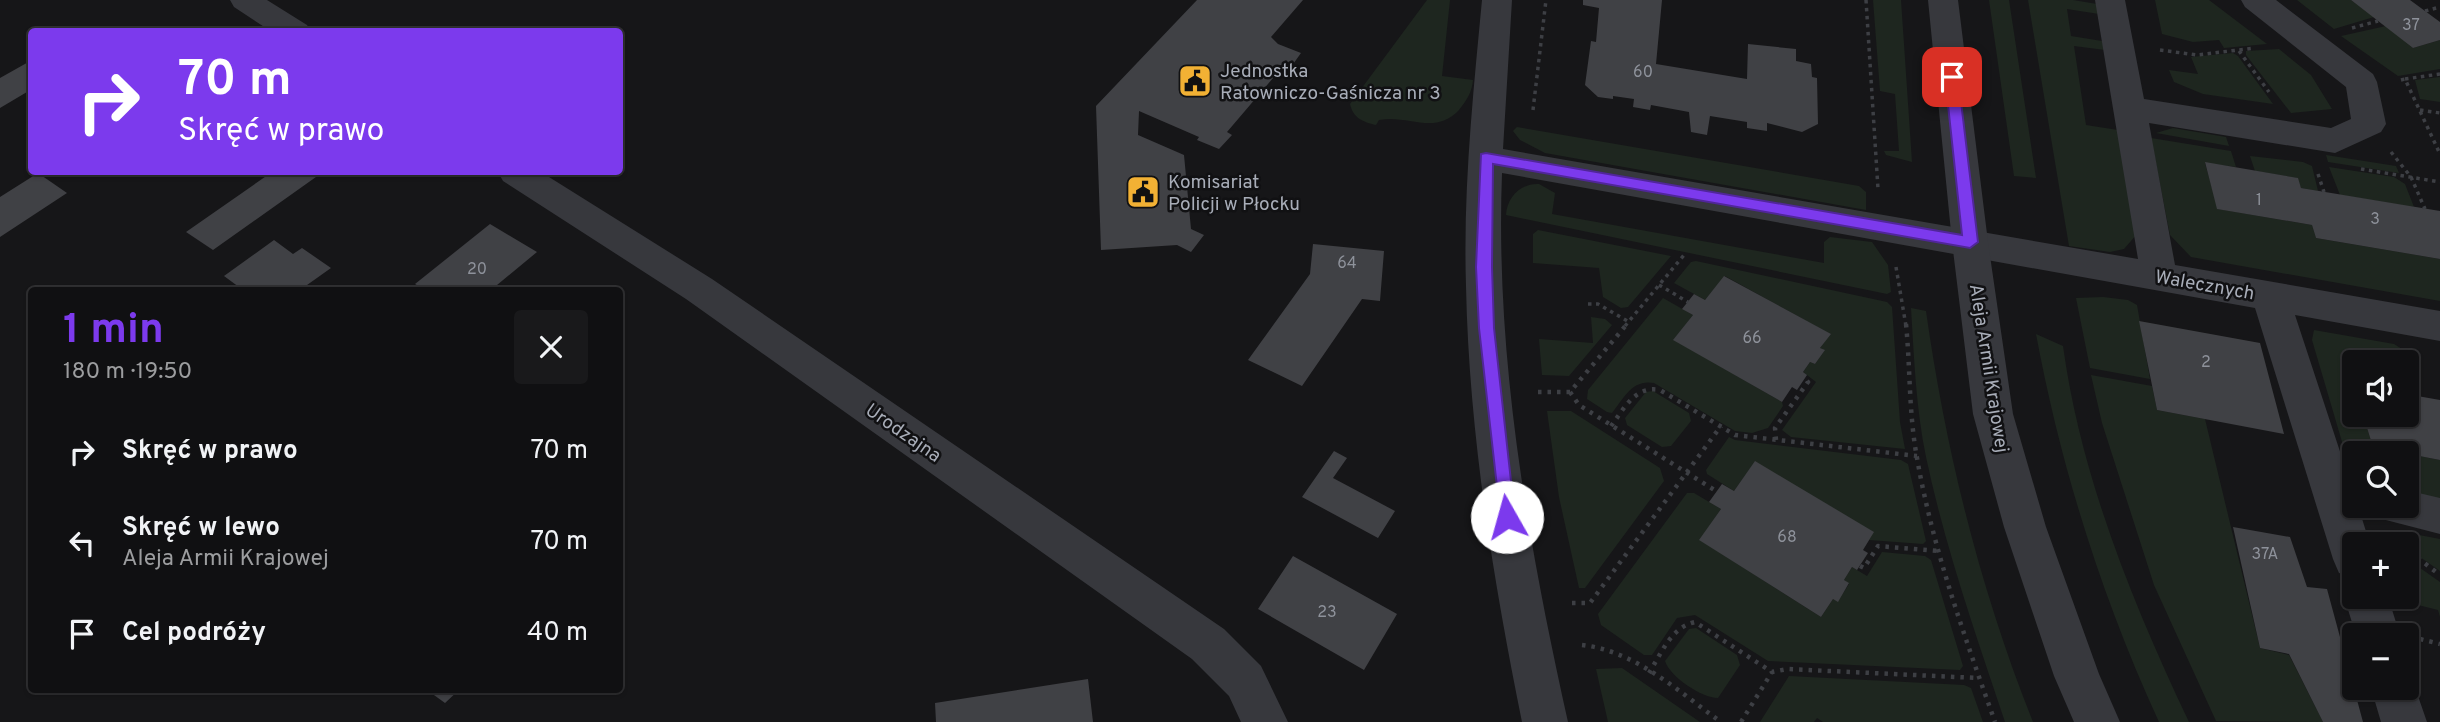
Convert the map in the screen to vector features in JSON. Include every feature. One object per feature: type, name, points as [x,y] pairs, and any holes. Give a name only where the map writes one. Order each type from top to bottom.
[{"type":"street","points":[[244,0],[290,28]]},
{"type":"street","points":[[1497,0],[1486,158],[1484,286],[1489,367],[1512,554],[1545,722]]},
{"type":"street","name":"Aleja Armii Krajowej","points":[[1943,0],[1970,242],[1993,414],[2009,475],[2077,676],[2097,722]]},
{"type":"street","points":[[2110,0],[2160,276]]},
{"type":"street","points":[[2129,108],[2335,141],[2369,124],[2361,82],[2256,0]]},
{"type":"street","name":"Walecznych","points":[[1486,158],[2440,326]]},
{"type":"street","name":"Urodzajna","points":[[520,175],[699,289],[1208,644],[1245,681],[1265,722]]},
{"type":"street","points":[[2270,296],[2342,490]]},
{"type":"street","points":[[2419,511],[2440,516]]},
{"type":"street","points":[[2398,700],[2404,722]]},
{"type":"path","points":[[1532,118],[1546,0]]},
{"type":"path","points":[[1866,0],[1880,228],[1883,245],[1894,261],[1900,282],[1910,416],[1917,456],[1939,551],[1995,722]]},
{"type":"path","points":[[2425,11],[2440,7]]},
{"type":"path","points":[[2405,79],[2440,74]]},
{"type":"path","points":[[2419,110],[2440,113]]},
{"type":"path","points":[[2369,124],[2411,177],[2425,209]]},
{"type":"path","points":[[1570,392],[1684,255]]},
{"type":"path","points":[[1659,285],[1688,302]]},
{"type":"path","points":[[1588,304],[1598,304],[1629,322]]},
{"type":"path","points":[[1776,440],[1775,428],[1808,382],[1804,379]]},
{"type":"path","points":[[1611,426],[1642,389],[1650,387],[1660,390],[1735,435],[1917,456]]},
{"type":"path","points":[[1538,391],[1570,392]]},
{"type":"path","points":[[1570,392],[1579,405],[1716,491]]},
{"type":"path","points":[[1572,603],[1590,603],[1721,426]]},
{"type":"path","points":[[1860,566],[1864,568],[1878,546],[1939,551]]},
{"type":"path","points":[[2419,559],[2440,575]]},
{"type":"path","points":[[1649,673],[1680,627],[1689,622],[1700,624],[1772,672],[1787,669],[1979,678]]},
{"type":"path","points":[[1581,645],[1595,645],[1619,652],[1721,722]]},
{"type":"path","points":[[1741,722],[1772,672]]},
{"type":"shaded area","points":[[1427,0],[1450,0],[1442,76],[1473,80],[1469,96],[1459,110],[1440,122],[1390,119],[1379,120],[1376,125],[1363,121],[1353,113],[1350,104]]},
{"type":"shaded area","points":[[1873,0],[1901,0],[1912,162],[1886,155],[1884,151],[1899,151],[1895,94],[1880,91]]},
{"type":"shaded area","points":[[1989,0],[2009,0],[2036,178],[2014,176]]},
{"type":"shaded area","points":[[2028,0],[2073,0],[2097,4],[2099,14],[2067,9],[2071,36],[2102,41],[2105,50],[2074,46],[2086,125],[2118,130],[2137,234],[2124,249],[2110,252],[2069,246]]},
{"type":"shaded area","points":[[2155,0],[2209,0],[2267,44],[2224,48],[2219,40],[2193,42],[2162,34]]},
{"type":"shaded area","points":[[2297,0],[2351,0],[2374,17],[2334,29]]},
{"type":"shaded area","points":[[2386,26],[2413,48],[2440,40],[2440,69],[2398,76],[2341,36]]},
{"type":"shaded area","points":[[2279,49],[2311,75],[2332,109],[2291,113],[2246,55],[2246,51]]},
{"type":"shaded area","points":[[2233,53],[2273,104],[2203,94],[2174,82],[2169,70],[2198,74],[2191,57]]},
{"type":"shaded area","points":[[2440,77],[2440,102],[2420,99],[2415,80]]},
{"type":"shaded area","points":[[1517,127],[1859,186],[1866,192],[1866,210],[1545,153],[1520,140],[1513,131]]},
{"type":"shaded area","points":[[2173,128],[2226,137],[2229,146],[2156,133]]},
{"type":"shaded area","points":[[2151,138],[2231,151],[2236,167],[2205,163],[2218,209],[2312,225],[2316,238],[2440,259],[2440,301],[2191,257],[2170,235]]},
{"type":"shaded area","points":[[2326,155],[2396,166],[2399,173],[2328,162]]},
{"type":"shaded area","points":[[2250,156],[2303,162],[2312,166],[2318,191],[2301,188],[2297,178],[2255,171]]},
{"type":"shaded area","points":[[2329,167],[2394,177],[2405,184],[2414,207],[2340,195]]},
{"type":"shaded area","points":[[1539,184],[1555,193],[1552,214],[1824,263],[1824,242],[1830,237],[1872,242],[1888,265],[1891,292],[1887,294],[1506,215],[1509,202],[1516,192],[1526,186]]},
{"type":"shaded area","points":[[1538,230],[1671,256],[1628,307],[1621,308],[1603,297],[1599,268],[1533,263],[1533,234]]},
{"type":"shaded area","points":[[1691,262],[1887,302],[1892,307],[1900,422],[1905,449],[1791,437],[1782,430],[1816,382],[1803,372],[1810,362],[1815,364],[1824,351],[1820,348],[1830,334],[1725,276],[1705,300],[1674,283]]},
{"type":"shaded area","points":[[1663,298],[1693,315],[1674,340],[1782,402],[1783,406],[1768,428],[1752,433],[1735,431],[1654,383],[1634,387],[1612,413],[1587,399],[1588,390]]},
{"type":"shaded area","points":[[2076,298],[2128,300],[2137,305],[2150,379],[2090,368]]},
{"type":"shaded area","points":[[1911,308],[1926,311],[1944,416],[1967,520],[1997,622],[2033,722],[2005,722],[1952,557],[1923,439]]},
{"type":"shaded area","points":[[1591,317],[1605,319],[1612,325],[1569,376],[1542,375],[1539,339],[1593,343]]},
{"type":"shaded area","points":[[2314,330],[2394,344],[2403,350],[2342,350],[2342,427],[2367,427],[2371,441],[2342,442],[2312,340]]},
{"type":"shaded area","points":[[2036,334],[2063,346],[2082,443],[2112,539],[2148,632],[2189,722],[2159,722],[2119,628],[2085,532],[2071,483]]},
{"type":"shaded area","points":[[2091,375],[2152,386],[2157,410],[2205,419],[2260,648],[2289,655],[2323,722],[2216,721],[2154,585],[2102,423]]},
{"type":"shaded area","points":[[1653,391],[1689,413],[1691,421],[1671,446],[1662,447],[1627,425],[1625,418],[1646,392]]},
{"type":"shaded area","points":[[1547,411],[1571,411],[1660,468],[1664,481],[1585,588],[1579,588],[1559,497]]},
{"type":"shaded area","points":[[1729,437],[1735,440],[1901,460],[1908,464],[1926,541],[1923,544],[1869,540],[1873,532],[1755,462],[1734,491],[1707,474],[1706,470]]},
{"type":"shaded area","points":[[2419,456],[2440,460],[2440,508],[2419,504]]},
{"type":"shaded area","points":[[1687,493],[1694,493],[1721,509],[1700,540],[1821,617],[1833,599],[1838,601],[1849,584],[1844,580],[1852,567],[1867,576],[1882,552],[1925,556],[1931,560],[1963,666],[1960,670],[1768,661],[1695,615],[1677,618],[1652,655],[1644,655],[1601,625],[1598,614]]},
{"type":"shaded area","points":[[2419,535],[2440,539],[2440,571],[2419,556]]},
{"type":"shaded area","points":[[2419,567],[2440,582],[2440,617],[2438,610],[2419,605]]},
{"type":"shaded area","points":[[1696,628],[1737,655],[1740,665],[1718,698],[1687,686],[1673,674],[1665,661],[1689,629]]},
{"type":"shaded area","points":[[1622,668],[1700,722],[1608,722],[1596,669]]},
{"type":"shaded area","points":[[1789,676],[1964,685],[1971,688],[1983,722],[1823,722],[1817,718],[1814,722],[1760,722]]},
{"type":"building","points":[[1197,0],[1303,0],[1271,37],[1278,44],[1301,53],[1291,67],[1285,64],[1227,132],[1232,135],[1219,149],[1197,140],[1199,137],[1139,111],[1138,135],[1184,155],[1191,229],[1204,235],[1191,252],[1177,245],[1101,250],[1096,106]]},
{"type":"building","points":[[1583,0],[1662,0],[1656,64],[1747,79],[1748,44],[1796,49],[1796,61],[1811,64],[1812,77],[1817,78],[1818,124],[1802,132],[1767,123],[1767,131],[1747,128],[1747,122],[1710,116],[1707,135],[1691,132],[1689,112],[1651,105],[1650,110],[1633,107],[1634,99],[1598,97],[1585,85],[1591,41],[1596,42],[1599,8],[1583,5]]},
{"type":"building","points":[[2351,0],[2410,0],[2440,22],[2440,40],[2413,48]]},
{"type":"building","points":[[28,62],[28,91],[0,108],[0,78]]},
{"type":"building","points":[[2205,162],[2298,178],[2301,188],[2440,211],[2440,259],[2316,238],[2312,225],[2217,209]]},
{"type":"building","points":[[35,175],[41,175],[67,193],[0,237],[0,197]]},
{"type":"building","points":[[268,175],[319,175],[213,250],[186,232]]},
{"type":"building","points":[[490,224],[537,252],[495,287],[420,287],[415,284]]},
{"type":"building","points":[[274,240],[293,254],[302,248],[331,268],[304,287],[239,287],[224,276]]},
{"type":"building","points":[[1313,244],[1384,251],[1380,301],[1362,299],[1302,386],[1248,360],[1310,274]]},
{"type":"building","points":[[1724,276],[1831,334],[1820,348],[1825,350],[1815,364],[1810,362],[1803,372],[1807,375],[1797,390],[1792,387],[1782,402],[1673,340],[1693,315],[1682,309],[1694,294],[1705,300]]},
{"type":"building","points":[[2139,321],[2260,343],[2284,434],[2157,410]]},
{"type":"building","points":[[2419,396],[2440,400],[2440,460],[2419,456],[2419,441],[2371,441],[2367,427],[2419,427]]},
{"type":"building","points":[[1334,451],[1347,458],[1333,478],[1395,511],[1378,538],[1302,497]]},
{"type":"building","points":[[1755,461],[1874,532],[1863,550],[1868,553],[1857,570],[1852,567],[1844,580],[1849,583],[1838,602],[1833,599],[1821,617],[1699,540],[1721,509],[1709,502],[1722,484],[1734,491]]},
{"type":"building","points":[[2233,527],[2290,537],[2307,587],[2327,589],[2342,644],[2342,700],[2357,700],[2363,722],[2323,722],[2289,654],[2260,648]]},
{"type":"building","points":[[1293,556],[1397,614],[1364,670],[1258,609]]},
{"type":"building","points":[[1088,679],[1093,722],[936,722],[935,703]]},
{"type":"building","points":[[431,693],[456,693],[445,703]]},
{"type":"place","name":"Jednostka Ratowniczo-Gaśnicza nr 3","points":[[1195,81]]},
{"type":"place","name":"Komisariat Policji w Płocku","points":[[1143,192]]},
{"type":"route","points":[[1507,517],[1489,367],[1484,286],[1486,158],[1970,242],[1952,77]]}]
